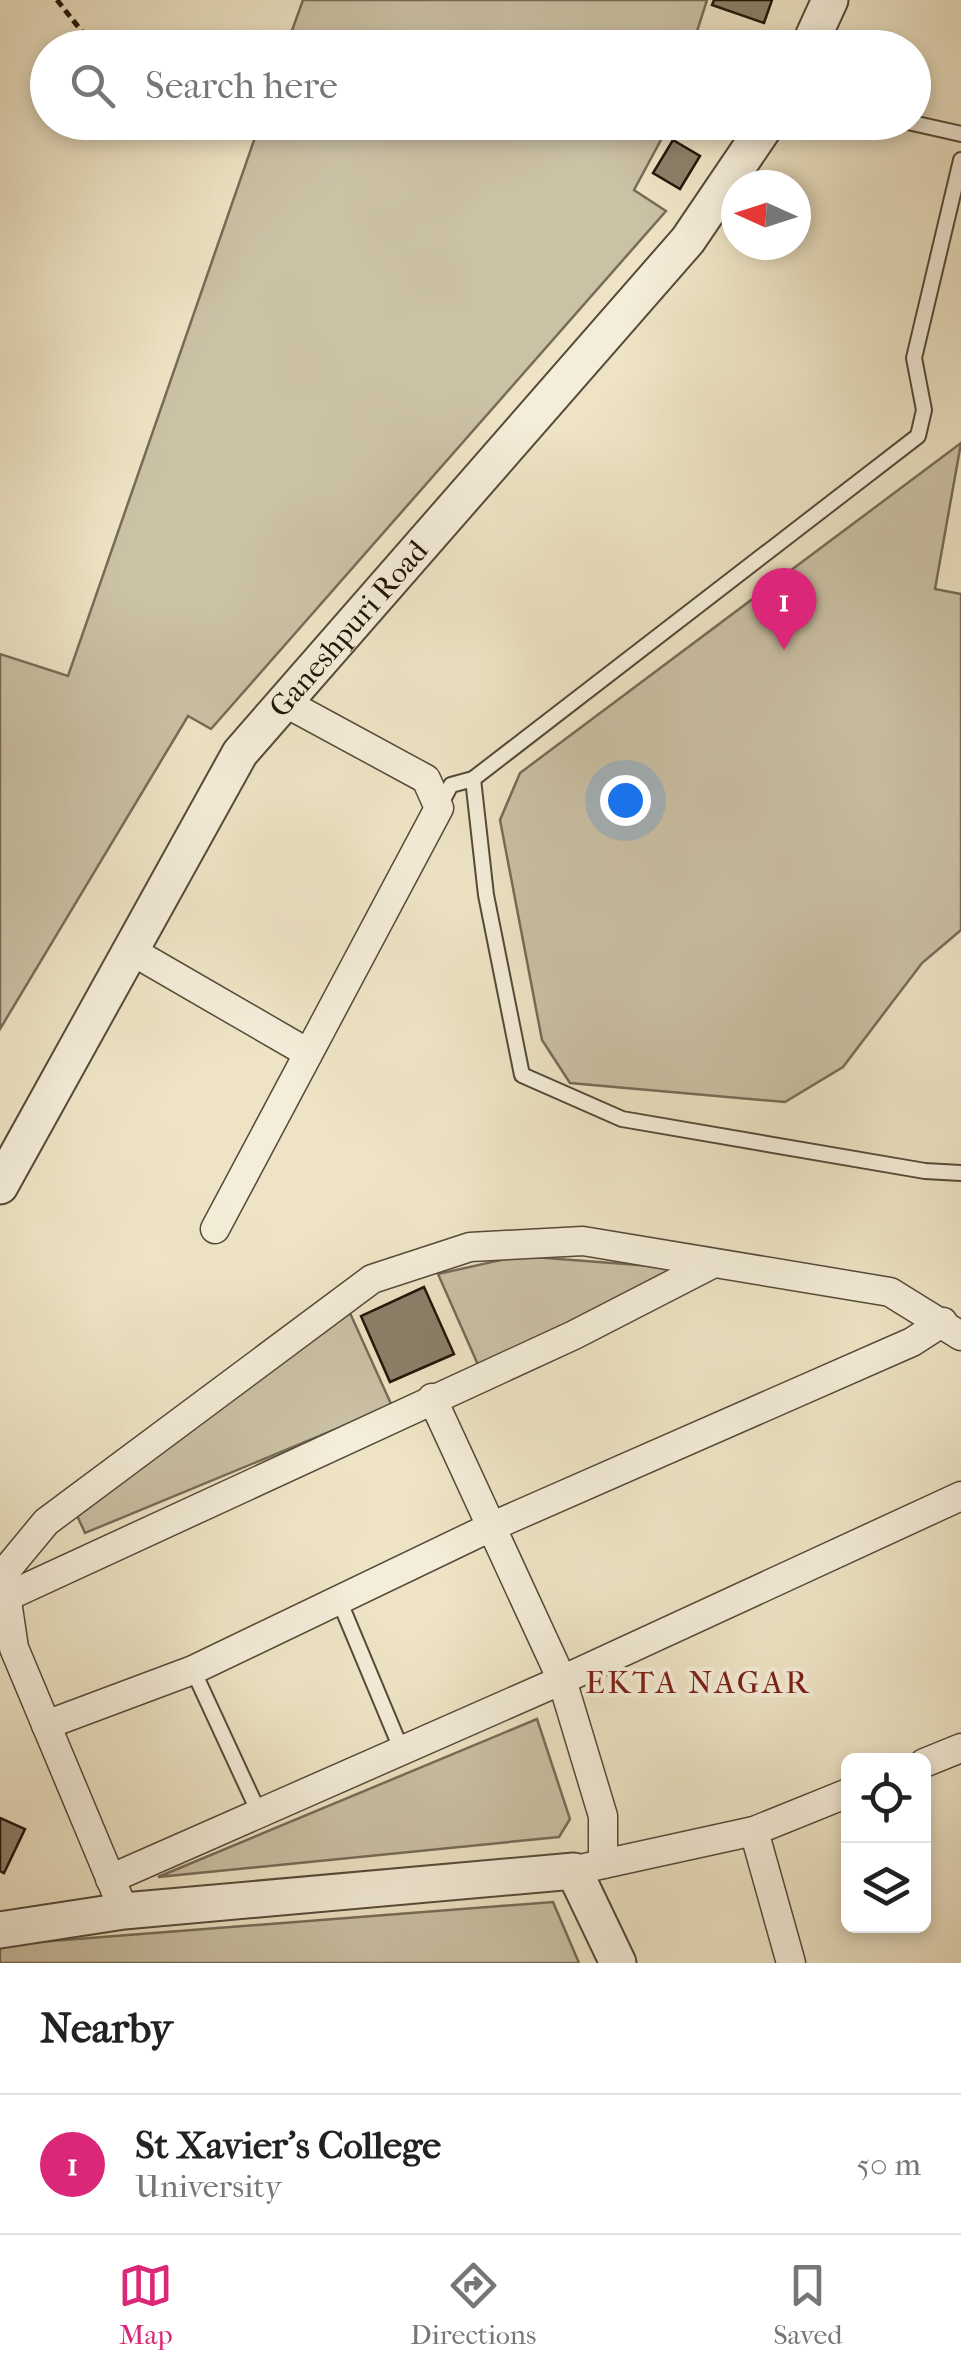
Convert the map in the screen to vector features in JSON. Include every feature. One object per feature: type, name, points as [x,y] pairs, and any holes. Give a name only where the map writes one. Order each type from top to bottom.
[{"type":"street","points":[[816,30],[830,0]]},
{"type":"street","name":"Ganeshpuri Road","points":[[0,1186],[240,752],[688,240],[756,140]]},
{"type":"street","points":[[215,1229],[439,808],[426,778],[284,702]]},
{"type":"street","points":[[130,950],[308,1053]]},
{"type":"street","points":[[117,1895],[14,1648],[3,1574],[46,1522],[372,1279],[470,1248],[583,1242],[890,1292],[952,1329]]},
{"type":"street","points":[[4,1598],[574,1335],[710,1265]]},
{"type":"street","points":[[46,1725],[193,1670],[493,1526],[912,1342],[952,1329]]},
{"type":"street","points":[[432,1398],[562,1680],[604,1816],[589,1868],[618,1963]]},
{"type":"street","points":[[0,1930],[117,1895],[260,1814],[961,1496]]},
{"type":"street","points":[[931,1760],[961,1748]]},
{"type":"street","points":[[117,1895],[589,1868],[754,1831],[841,1796]]},
{"type":"street","points":[[754,1831],[791,1963]]},
{"type":"lane","points":[[931,127],[961,134]]},
{"type":"lane","points":[[439,808],[452,785],[473,779],[918,436],[924,410],[914,358],[961,160]]},
{"type":"lane","points":[[473,779],[486,895],[522,1075],[622,1119],[926,1171],[961,1172]]},
{"type":"lane","points":[[339,1600],[402,1751]]},
{"type":"lane","points":[[193,1670],[260,1814]]},
{"type":"path","points":[[57,0],[81,30]]},
{"type":"shaded area","points":[[303,0],[707,0],[697,30],[292,30]]},
{"type":"shaded area","points":[[254,140],[661,140],[634,190],[666,211],[211,729],[188,716],[0,1029],[0,654],[68,676]]},
{"type":"shaded area","points":[[961,443],[935,589],[961,594],[961,930],[922,963],[843,1067],[785,1102],[570,1083],[542,1040],[500,820],[520,773]]},
{"type":"shaded area","points":[[519,1256],[678,1268],[479,1367],[438,1274]]},
{"type":"shaded area","points":[[350,1313],[392,1406],[85,1533],[74,1509]]},
{"type":"shaded area","points":[[537,1719],[570,1819],[559,1837],[158,1877]]},
{"type":"shaded area","points":[[553,1902],[579,1963],[0,1963],[0,1945]]},
{"type":"building","points":[[714,0],[772,0],[764,23],[712,5]]},
{"type":"building","points":[[673,140],[700,156],[680,189],[653,173]]},
{"type":"building","points":[[424,1287],[454,1354],[390,1382],[361,1316]]},
{"type":"building","points":[[0,1818],[25,1829],[4,1873],[0,1871]]},
{"type":"place","name":"St Xavier's College","points":[[784,650]]},
{"type":"district","name":"EKTA NAGAR","points":[[698,1682]]}]
